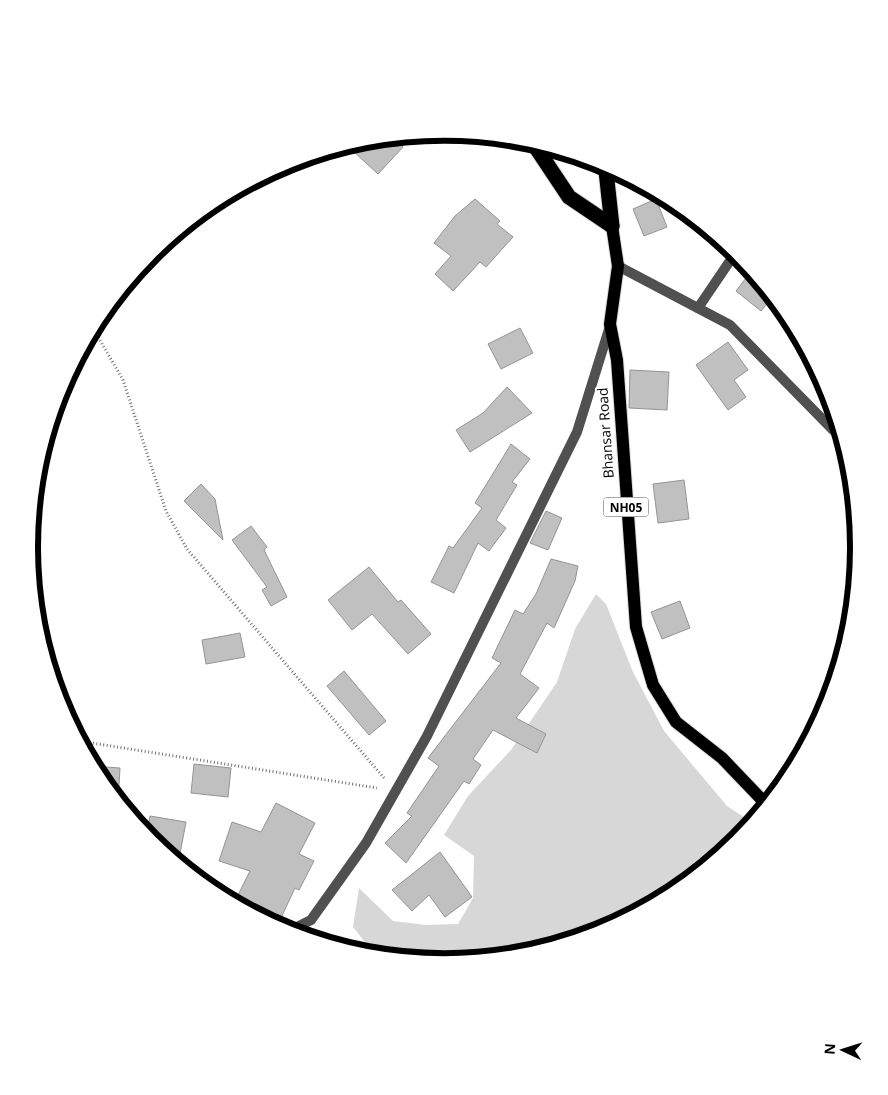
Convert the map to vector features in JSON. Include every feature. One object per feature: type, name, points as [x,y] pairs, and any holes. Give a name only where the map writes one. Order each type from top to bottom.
[{"type":"highway","points":[[540,153],[569,197],[612,226]]},
{"type":"highway","name":"NH05","points":[[604,174],[612,226]]},
{"type":"main road","name":"Bhansar Road","points":[[612,226],[618,266],[610,324],[617,360],[636,627],[653,685],[676,722],[722,758],[762,800]]},
{"type":"street","points":[[698,308],[731,260]]},
{"type":"street","points":[[618,266],[730,325],[833,430]]},
{"type":"street","points":[[298,927],[311,920],[366,843],[427,736],[577,432],[610,324]]},
{"type":"path","points":[[97,336],[123,380],[166,512],[187,549],[396,791]]},
{"type":"path","points":[[88,743],[396,791]]},
{"type":"shaded area","points":[[596,594],[606,604],[633,672],[664,731],[727,806],[747,819],[714,851],[666,888],[624,912],[575,932],[523,946],[471,953],[417,953],[369,947],[353,927],[359,888],[393,921],[426,925],[458,924],[473,898],[474,856],[444,835],[468,796],[511,750],[557,682],[575,629]]},
{"type":"shaded area","points":[[714,851],[666,888],[682,874]]},
{"type":"building","points":[[399,143],[403,147],[378,174],[354,152]]},
{"type":"building","points":[[475,199],[500,221],[497,224],[513,237],[486,267],[480,262],[453,291],[435,274],[451,256],[434,243],[455,216]]},
{"type":"building","points":[[654,200],[657,202],[667,227],[644,236],[633,209]]},
{"type":"building","points":[[747,276],[768,303],[761,311],[736,291]]},
{"type":"building","points":[[520,328],[533,353],[501,369],[488,344]]},
{"type":"building","points":[[728,342],[748,370],[734,380],[746,397],[728,410],[696,365]]},
{"type":"building","points":[[630,370],[669,372],[667,410],[629,408]]},
{"type":"building","points":[[507,387],[532,413],[470,452],[456,430],[483,413]]},
{"type":"building","points":[[511,444],[530,459],[512,482],[517,485],[496,520],[506,528],[489,551],[478,543],[454,593],[431,582],[449,546],[453,548],[482,508],[475,503]]},
{"type":"building","points":[[684,480],[689,519],[658,523],[653,484]]},
{"type":"building","points":[[201,484],[215,499],[223,540],[184,501]]},
{"type":"building","points":[[546,511],[562,518],[548,550],[530,543]]},
{"type":"building","points":[[251,526],[267,547],[264,550],[287,597],[271,606],[262,590],[267,587],[232,540]]},
{"type":"building","points":[[551,559],[578,566],[575,581],[554,628],[547,623],[520,674],[539,688],[516,718],[546,734],[537,753],[493,730],[473,759],[481,765],[469,784],[464,781],[406,863],[385,843],[412,816],[407,813],[439,766],[428,758],[501,663],[492,658],[515,610],[523,614],[536,594]]},
{"type":"building","points":[[369,567],[398,602],[401,600],[431,634],[408,654],[372,614],[352,630],[328,600]]},
{"type":"building","points":[[680,601],[690,628],[662,639],[651,612]]},
{"type":"building","points":[[240,633],[245,657],[206,664],[202,640]]},
{"type":"building","points":[[344,671],[386,721],[369,735],[327,686]]},
{"type":"building","points":[[194,764],[231,768],[228,797],[191,793]]},
{"type":"building","points":[[102,767],[120,768],[119,790]]},
{"type":"building","points":[[276,803],[315,823],[299,854],[314,861],[299,890],[295,888],[280,919],[237,897],[250,871],[219,861],[232,822],[261,832]]},
{"type":"building","points":[[150,816],[186,822],[180,856],[176,853],[148,826]]},
{"type":"building","points":[[440,852],[472,897],[445,917],[429,895],[412,911],[392,890]]}]
